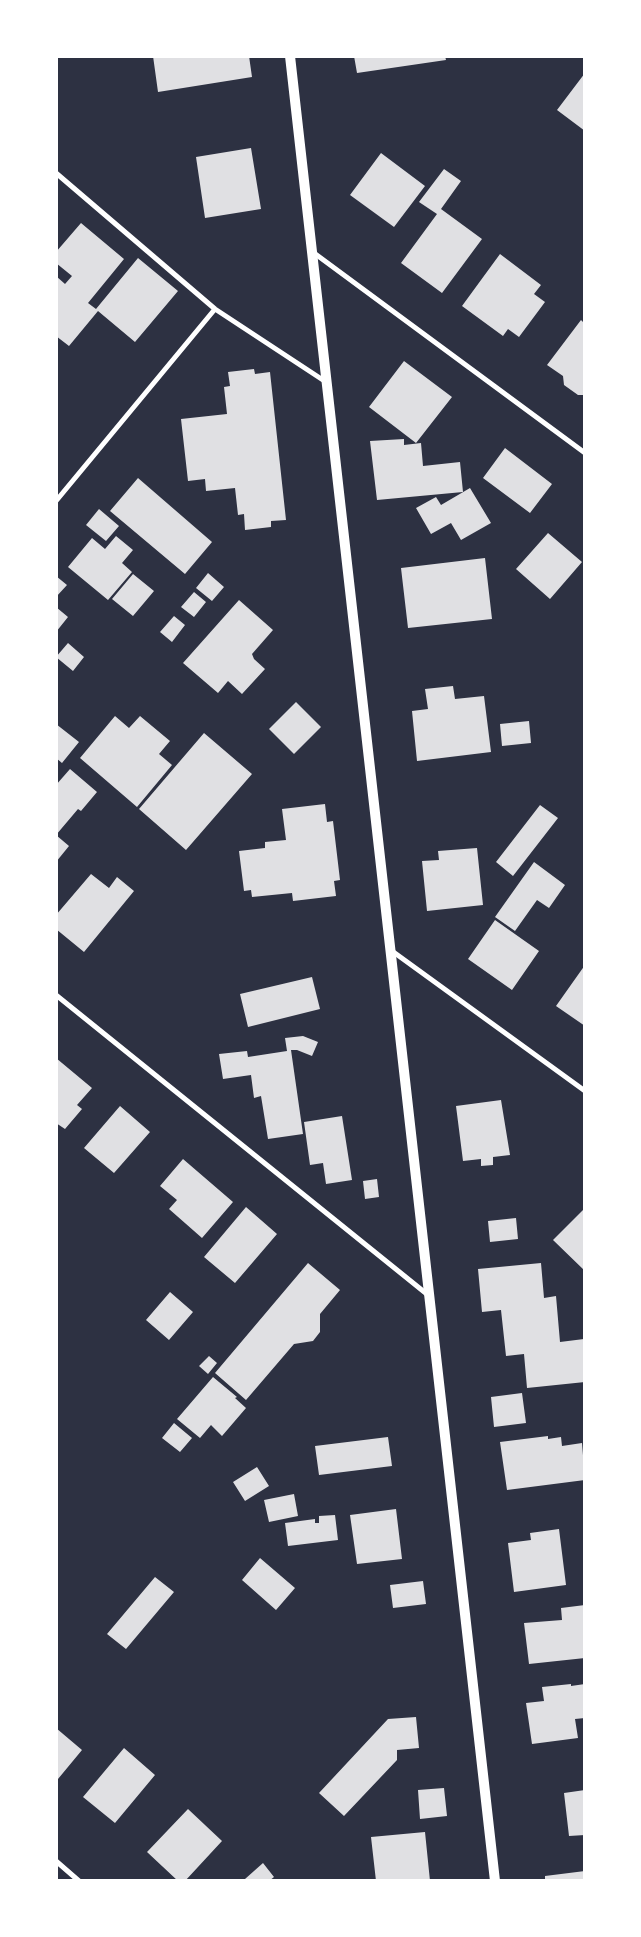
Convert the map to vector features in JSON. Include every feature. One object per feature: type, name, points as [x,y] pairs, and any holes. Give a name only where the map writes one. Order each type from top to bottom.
[{"type":"main road","points":[[290,56],[494,1881]]},
{"type":"street","points":[[56,174],[216,309],[326,382]]},
{"type":"street","points":[[311,252],[585,453]]},
{"type":"street","points":[[56,500],[216,309]]},
{"type":"street","points":[[390,949],[585,1091]]},
{"type":"street","points":[[56,995],[428,1295]]},
{"type":"street","points":[[56,1861],[79,1881]]},
{"type":"building","points":[[153,56],[249,56],[252,77],[158,92]]},
{"type":"building","points":[[354,56],[445,56],[446,60],[357,73]]},
{"type":"building","points":[[585,73],[585,131],[557,110]]},
{"type":"building","points":[[251,148],[261,209],[205,218],[196,157]]},
{"type":"building","points":[[381,153],[425,186],[394,227],[350,195]]},
{"type":"building","points":[[444,169],[461,181],[441,209],[482,239],[442,293],[401,263],[437,214],[419,202]]},
{"type":"building","points":[[81,223],[124,259],[88,303],[96,309],[138,258],[178,291],[135,342],[98,311],[69,346],[56,336],[56,276],[65,284],[72,276],[56,263],[56,252]]},
{"type":"building","points":[[500,254],[541,285],[534,294],[545,302],[519,337],[508,329],[503,336],[462,306]]},
{"type":"building","points":[[581,320],[585,324],[585,395],[578,395],[564,385],[563,376],[547,365]]},
{"type":"building","points":[[404,361],[452,397],[416,443],[369,407]]},
{"type":"building","points":[[254,369],[255,374],[270,372],[286,520],[271,521],[271,527],[245,530],[244,514],[238,515],[235,488],[206,491],[205,479],[188,481],[181,419],[227,414],[224,387],[230,386],[228,372]]},
{"type":"building","points":[[404,439],[404,445],[421,443],[423,466],[460,462],[463,492],[377,500],[370,441]]},
{"type":"building","points":[[505,448],[552,484],[530,513],[483,478]]},
{"type":"building","points":[[138,478],[212,542],[185,574],[110,511]]},
{"type":"building","points":[[470,488],[491,523],[461,540],[451,523],[431,534],[416,508],[436,497],[441,505]]},
{"type":"building","points":[[99,509],[119,526],[106,541],[86,525]]},
{"type":"building","points":[[548,533],[582,562],[550,599],[516,569]]},
{"type":"building","points":[[116,536],[133,550],[122,563],[132,572],[108,600],[68,567],[92,538],[105,549]]},
{"type":"building","points":[[485,558],[492,619],[408,628],[401,568]]},
{"type":"building","points":[[208,573],[224,587],[212,601],[196,588]]},
{"type":"building","points":[[133,574],[154,591],[133,616],[112,599]]},
{"type":"building","points":[[56,576],[67,585],[56,597]]},
{"type":"building","points":[[194,592],[206,602],[194,617],[181,607]]},
{"type":"building","points":[[239,600],[273,630],[252,654],[254,659],[265,669],[242,694],[228,681],[218,693],[183,663]]},
{"type":"building","points":[[56,607],[68,617],[56,632]]},
{"type":"building","points":[[174,616],[185,625],[172,642],[160,632]]},
{"type":"building","points":[[68,643],[84,657],[73,671],[56,657]]},
{"type":"building","points":[[453,686],[455,699],[484,696],[491,752],[417,761],[412,711],[428,709],[425,689]]},
{"type":"building","points":[[296,702],[321,727],[294,754],[269,729]]},
{"type":"building","points":[[115,716],[129,728],[140,716],[170,741],[159,754],[172,765],[137,807],[80,758]]},
{"type":"building","points":[[529,721],[531,743],[502,746],[500,724]]},
{"type":"building","points":[[56,724],[79,742],[62,763],[56,758]]},
{"type":"building","points":[[204,733],[252,774],[186,850],[139,809]]},
{"type":"building","points":[[70,769],[97,792],[81,811],[78,809],[56,835],[56,785]]},
{"type":"building","points":[[325,804],[327,822],[333,821],[340,880],[334,881],[336,896],[293,901],[292,893],[252,897],[251,890],[244,891],[239,851],[265,848],[265,842],[286,840],[282,809]]},
{"type":"building","points":[[540,805],[558,818],[513,876],[496,862]]},
{"type":"building","points":[[56,835],[69,846],[56,862]]},
{"type":"building","points":[[477,848],[483,905],[427,911],[422,861],[439,860],[438,851]]},
{"type":"building","points":[[534,862],[565,885],[549,908],[537,900],[515,931],[495,917]]},
{"type":"building","points":[[91,874],[109,888],[117,877],[134,891],[84,952],[56,929],[56,915]]},
{"type":"building","points":[[495,920],[539,951],[512,990],[468,959]]},
{"type":"building","points":[[585,965],[585,1026],[556,1006]]},
{"type":"building","points":[[312,977],[320,1009],[248,1027],[240,994]]},
{"type":"building","points":[[303,1036],[318,1042],[312,1056],[297,1050],[291,1050],[303,1134],[268,1139],[261,1096],[254,1098],[251,1075],[223,1079],[219,1054],[247,1051],[248,1057],[287,1051],[285,1038]]},
{"type":"building","points":[[56,1058],[92,1088],[77,1105],[82,1109],[65,1129],[56,1123]]},
{"type":"building","points":[[501,1100],[510,1155],[493,1157],[493,1165],[481,1166],[481,1159],[463,1161],[456,1106]]},
{"type":"building","points":[[120,1106],[150,1132],[114,1173],[84,1148]]},
{"type":"building","points":[[342,1116],[352,1180],[326,1184],[323,1163],[310,1165],[304,1122]]},
{"type":"building","points":[[183,1159],[233,1202],[202,1238],[169,1209],[177,1200],[160,1186]]},
{"type":"building","points":[[377,1179],[379,1197],[365,1199],[363,1181]]},
{"type":"building","points":[[246,1207],[277,1234],[235,1283],[204,1257]]},
{"type":"building","points":[[585,1208],[585,1271],[553,1240]]},
{"type":"building","points":[[516,1218],[518,1239],[490,1242],[488,1221]]},
{"type":"building","points":[[308,1263],[340,1290],[320,1314],[320,1332],[313,1341],[294,1344],[246,1400],[215,1373]]},
{"type":"building","points":[[541,1263],[544,1298],[556,1296],[560,1342],[584,1339],[585,1382],[527,1388],[524,1354],[506,1356],[501,1310],[482,1312],[478,1269]]},
{"type":"building","points":[[170,1292],[193,1312],[169,1340],[146,1320]]},
{"type":"building","points":[[209,1356],[217,1363],[208,1374],[199,1366]]},
{"type":"building","points":[[213,1377],[237,1397],[235,1398],[246,1408],[222,1436],[211,1425],[200,1438],[177,1419]]},
{"type":"building","points":[[522,1393],[526,1423],[494,1427],[491,1397]]},
{"type":"building","points":[[174,1423],[192,1438],[180,1452],[162,1438]]},
{"type":"building","points":[[548,1436],[548,1439],[561,1437],[562,1446],[582,1443],[585,1480],[507,1490],[500,1442]]},
{"type":"building","points":[[388,1437],[392,1466],[319,1475],[315,1446]]},
{"type":"building","points":[[257,1467],[269,1486],[245,1501],[233,1482]]},
{"type":"building","points":[[294,1494],[298,1516],[269,1522],[264,1500]]},
{"type":"building","points":[[396,1509],[402,1559],[357,1564],[350,1515]]},
{"type":"building","points":[[335,1515],[338,1540],[288,1546],[285,1523],[315,1519],[315,1523],[319,1523],[319,1516]]},
{"type":"building","points":[[559,1529],[566,1585],[514,1592],[508,1543],[531,1540],[530,1533]]},
{"type":"building","points":[[260,1558],[295,1588],[276,1610],[242,1580]]},
{"type":"building","points":[[155,1577],[174,1592],[126,1649],[107,1634]]},
{"type":"building","points":[[423,1581],[426,1604],[393,1608],[390,1585]]},
{"type":"building","points":[[585,1605],[585,1658],[529,1664],[524,1623],[562,1620],[561,1608]]},
{"type":"building","points":[[571,1684],[571,1686],[585,1684],[585,1718],[575,1719],[578,1738],[532,1744],[526,1703],[544,1701],[542,1687]]},
{"type":"building","points":[[416,1717],[419,1748],[397,1750],[397,1760],[344,1816],[319,1793],[388,1719]]},
{"type":"building","points":[[56,1728],[82,1750],[58,1779],[56,1778]]},
{"type":"building","points":[[124,1748],[155,1775],[115,1823],[83,1797]]},
{"type":"building","points":[[444,1788],[447,1816],[420,1819],[418,1790]]},
{"type":"building","points":[[585,1790],[585,1835],[569,1836],[564,1793]]},
{"type":"building","points":[[188,1809],[222,1841],[185,1881],[178,1881],[147,1852]]},
{"type":"building","points":[[425,1832],[430,1881],[376,1881],[371,1837]]},
{"type":"building","points":[[263,1863],[274,1877],[269,1881],[246,1881],[245,1879]]},
{"type":"building","points":[[585,1871],[585,1881],[545,1881],[545,1876]]}]
